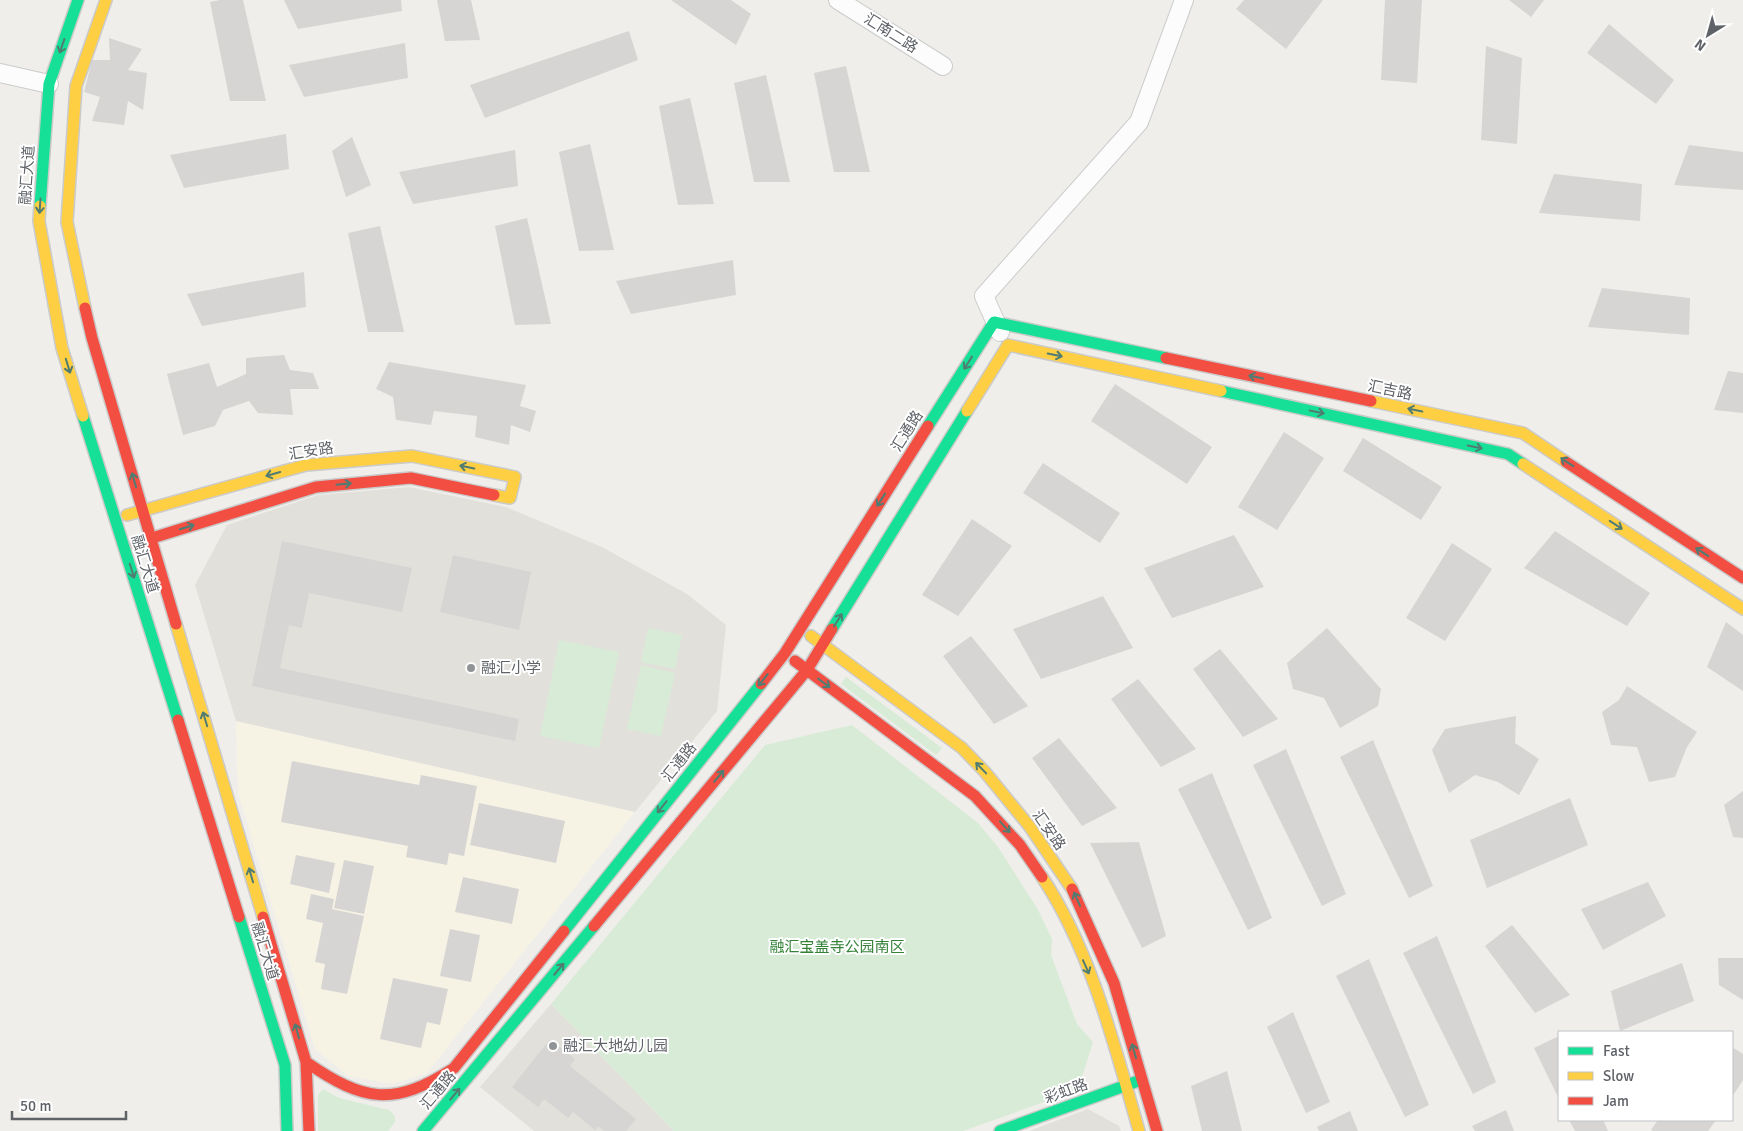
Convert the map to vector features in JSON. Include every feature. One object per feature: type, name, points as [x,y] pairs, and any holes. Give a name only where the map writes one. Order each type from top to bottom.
[{"type":"main road","name":"融汇大道","points":[[78,0],[49,84],[39,221],[62,348],[285,1065],[287,1131]]},
{"type":"main road","name":"融汇大道","points":[[106,0],[76,86],[67,222],[92,338],[306,1062],[309,1131]]},
{"type":"main road","name":"汇吉路","points":[[994,322],[1522,433],[1743,578]]},
{"type":"main road","name":"汇通路","points":[[306,1062],[328,1079],[353,1091],[379,1096],[409,1094],[432,1084],[454,1068],[785,654],[994,322]]},
{"type":"main road","name":"汇通路","points":[[424,1131],[807,670],[1008,345]]},
{"type":"main road","points":[[1008,345],[1508,454],[1743,609]]},
{"type":"main road","name":"汇安路","points":[[115,518],[306,464],[412,456],[515,477],[510,498],[411,478],[316,487],[151,538]]},
{"type":"main road","points":[[124,546],[151,538]]},
{"type":"main road","name":"汇安路","points":[[800,628],[962,748],[985,772],[1030,827],[1073,891],[1114,983],[1158,1131]]},
{"type":"main road","points":[[785,654],[960,786],[990,810],[1014,837],[1055,897],[1096,990],[1139,1131]]},
{"type":"main road","name":"彩虹路","points":[[1000,1131],[1142,1079]]},
{"type":"street","name":"汇南二路","points":[[838,0],[943,66]]},
{"type":"street","points":[[1008,345],[994,322],[984,296],[1139,122],[1184,0]]},
{"type":"street","points":[[0,73],[49,84]]},
{"type":"shaded area","name":"融汇小学","points":[[409,487],[506,507],[602,547],[687,594],[726,625],[717,711],[635,812],[236,721],[195,585],[227,525],[318,495]]},
{"type":"shaded area","points":[[236,721],[635,812],[427,1073],[392,1084],[348,1076],[315,1049],[238,793]]},
{"type":"shaded area","name":"融汇大地幼儿园","points":[[551,1004],[674,1131],[534,1131],[480,1087]]},
{"type":"shaded area","points":[[1088,1109],[1119,1126],[1121,1131],[1029,1131]]},
{"type":"green space","points":[[648,628],[682,635],[675,669],[641,662]]},
{"type":"green space","points":[[559,640],[619,652],[599,748],[540,736]]},
{"type":"green space","points":[[641,665],[675,673],[661,736],[627,729]]},
{"type":"green space","points":[[846,677],[942,748],[936,755],[841,684]]},
{"type":"green space","name":"融汇宝盖寺公园南区","points":[[852,725],[978,823],[998,847],[1037,908],[1052,939],[1051,955],[1077,1024],[1093,1042],[1078,1090],[963,1131],[674,1131],[551,1004],[765,745]]},
{"type":"green space","points":[[323,1089],[339,1098],[389,1110],[395,1116],[395,1122],[388,1131],[318,1131],[318,1095]]},
{"type":"building","points":[[243,0],[266,101],[230,101],[210,2]]},
{"type":"building","points":[[284,0],[401,0],[402,11],[298,29]]},
{"type":"building","points":[[437,0],[471,0],[480,40],[445,41]]},
{"type":"building","points":[[671,0],[731,0],[751,14],[736,45]]},
{"type":"building","points":[[1244,0],[1323,0],[1286,49],[1236,9]]},
{"type":"building","points":[[1385,0],[1422,0],[1417,83],[1381,80]]},
{"type":"building","points":[[1509,0],[1544,0],[1531,17]]},
{"type":"building","points":[[1609,24],[1674,80],[1656,104],[1587,53]]},
{"type":"building","points":[[629,31],[638,60],[485,118],[470,85]]},
{"type":"building","points":[[109,38],[142,49],[128,70],[147,73],[143,110],[128,101],[124,125],[92,121],[100,97],[84,92],[92,60],[110,60]]},
{"type":"building","points":[[405,43],[408,78],[304,97],[289,65]]},
{"type":"building","points":[[1486,46],[1522,58],[1517,144],[1481,140]]},
{"type":"building","points":[[846,66],[870,172],[834,172],[814,73]]},
{"type":"building","points":[[766,75],[790,182],[754,182],[734,83]]},
{"type":"building","points":[[690,98],[714,204],[678,205],[659,106]]},
{"type":"building","points":[[286,134],[289,169],[184,188],[170,155]]},
{"type":"building","points":[[352,137],[371,185],[346,197],[332,151]]},
{"type":"building","points":[[590,144],[614,250],[579,251],[559,152]]},
{"type":"building","points":[[1689,145],[1743,152],[1743,190],[1674,185]]},
{"type":"building","points":[[515,150],[518,186],[413,204],[399,172]]},
{"type":"building","points":[[1554,174],[1642,184],[1640,221],[1539,213]]},
{"type":"building","points":[[527,218],[551,324],[515,325],[495,226]]},
{"type":"building","points":[[380,226],[404,332],[368,332],[348,233]]},
{"type":"building","points":[[733,260],[736,295],[631,314],[616,281]]},
{"type":"building","points":[[304,272],[306,307],[202,326],[187,294]]},
{"type":"building","points":[[1602,288],[1690,298],[1689,335],[1588,327]]},
{"type":"building","points":[[284,355],[290,370],[313,373],[319,389],[290,389],[293,415],[258,413],[249,401],[223,410],[215,426],[183,435],[167,374],[209,363],[217,387],[246,374],[246,358]]},
{"type":"building","points":[[389,362],[526,385],[520,406],[536,411],[530,432],[511,425],[509,445],[475,437],[477,416],[434,411],[431,425],[396,420],[393,397],[376,389]]},
{"type":"building","points":[[1728,371],[1743,373],[1743,413],[1714,410]]},
{"type":"building","points":[[1115,384],[1212,447],[1187,484],[1091,421]]},
{"type":"building","points":[[1284,432],[1324,458],[1277,530],[1238,507]]},
{"type":"building","points":[[1363,438],[1442,487],[1421,520],[1343,471]]},
{"type":"building","points":[[1043,463],[1120,513],[1100,543],[1023,493]]},
{"type":"building","points":[[972,519],[1012,546],[958,616],[922,595]]},
{"type":"building","points":[[1555,531],[1650,593],[1627,626],[1524,568]]},
{"type":"building","points":[[1234,535],[1264,587],[1172,618],[1144,568]]},
{"type":"building","points":[[282,541],[412,568],[402,612],[309,593],[302,628],[289,625],[280,668],[519,719],[515,741],[252,686]]},
{"type":"building","points":[[1452,543],[1492,569],[1445,641],[1406,618]]},
{"type":"building","points":[[453,555],[531,572],[519,630],[440,612]]},
{"type":"building","points":[[1103,596],[1133,648],[1041,679],[1013,629]]},
{"type":"building","points":[[1726,622],[1743,635],[1743,691],[1707,667]]},
{"type":"building","points":[[1327,628],[1381,689],[1378,706],[1340,728],[1324,698],[1293,689],[1287,663]]},
{"type":"building","points":[[971,636],[1028,706],[994,724],[943,656]]},
{"type":"building","points":[[1220,649],[1278,719],[1243,737],[1193,669]]},
{"type":"building","points":[[1138,679],[1196,749],[1161,767],[1111,699]]},
{"type":"building","points":[[1627,686],[1697,732],[1687,747],[1675,777],[1649,782],[1637,747],[1611,745],[1602,712],[1619,700]]},
{"type":"building","points":[[1516,716],[1515,743],[1539,759],[1519,795],[1498,782],[1475,775],[1449,793],[1432,750],[1445,729]]},
{"type":"building","points":[[1059,738],[1117,808],[1082,826],[1032,758]]},
{"type":"building","points":[[1373,740],[1433,886],[1409,898],[1340,757]]},
{"type":"building","points":[[1286,749],[1346,894],[1322,906],[1253,765]]},
{"type":"building","points":[[292,761],[419,785],[421,775],[477,786],[464,856],[449,853],[447,865],[406,857],[408,846],[281,822]]},
{"type":"building","points":[[1212,773],[1272,918],[1248,930],[1178,789]]},
{"type":"building","points":[[1743,791],[1743,838],[1733,837],[1724,805]]},
{"type":"building","points":[[1570,798],[1588,845],[1487,888],[1470,840]]},
{"type":"building","points":[[479,803],[565,821],[556,863],[470,845]]},
{"type":"building","points":[[1139,842],[1166,936],[1142,948],[1090,843]]},
{"type":"building","points":[[296,855],[335,863],[329,893],[290,884]]},
{"type":"building","points":[[344,860],[374,866],[364,914],[334,908]]},
{"type":"building","points":[[463,877],[519,889],[512,924],[455,912]]},
{"type":"building","points":[[1648,882],[1666,916],[1603,950],[1581,909]]},
{"type":"building","points":[[311,894],[334,899],[332,909],[364,916],[347,994],[321,989],[325,964],[315,962],[323,923],[306,919]]},
{"type":"building","points":[[1512,925],[1570,995],[1535,1013],[1485,946]]},
{"type":"building","points":[[450,929],[480,935],[471,982],[440,976]]},
{"type":"building","points":[[1437,936],[1496,1082],[1473,1094],[1403,953]]},
{"type":"building","points":[[1718,958],[1743,958],[1743,1000],[1719,985]]},
{"type":"building","points":[[1369,959],[1429,1105],[1405,1117],[1336,976]]},
{"type":"building","points":[[1682,963],[1694,1001],[1620,1031],[1611,991]]},
{"type":"building","points":[[393,978],[448,989],[440,1025],[427,1022],[421,1048],[380,1039]]},
{"type":"building","points":[[1293,1012],[1330,1102],[1306,1113],[1267,1027]]},
{"type":"building","points":[[1558,1036],[1558,1097],[1534,1048]]},
{"type":"building","points":[[550,1039],[575,1059],[570,1066],[636,1119],[626,1131],[604,1131],[598,1126],[595,1130],[573,1112],[568,1118],[544,1099],[538,1107],[512,1087]]},
{"type":"building","points":[[1733,1048],[1743,1054],[1743,1080],[1733,1095]]},
{"type":"building","points":[[1227,1071],[1242,1131],[1202,1131],[1191,1086]]},
{"type":"building","points":[[1506,1110],[1514,1131],[1475,1131],[1472,1126]]},
{"type":"building","points":[[1350,1111],[1358,1131],[1319,1131],[1317,1127]]},
{"type":"building","points":[[1570,1121],[1603,1121],[1608,1131],[1575,1131]]},
{"type":"building","points":[[1657,1121],[1715,1121],[1708,1131],[1651,1130]]},
{"type":"traffic: fast","points":[[40,206],[49,84],[78,0]]},
{"type":"traffic: fast","points":[[928,426],[994,322],[1166,358]]},
{"type":"traffic: fast","points":[[1221,391],[1508,454],[1523,464]]},
{"type":"traffic: fast","points":[[832,629],[967,411]]},
{"type":"traffic: fast","points":[[83,416],[178,720]]},
{"type":"traffic: fast","points":[[564,931],[761,684]]},
{"type":"traffic: fast","points":[[239,917],[285,1065],[287,1131]]},
{"type":"traffic: fast","points":[[423,1131],[594,926]]},
{"type":"traffic: fast","points":[[1000,1131],[1141,1080]]},
{"type":"traffic: slow","points":[[85,308],[67,222],[76,86],[106,0]]},
{"type":"traffic: slow","points":[[40,206],[39,221],[62,348],[83,416]]},
{"type":"traffic: slow","points":[[967,411],[1008,345],[1221,391]]},
{"type":"traffic: slow","points":[[1371,401],[1523,433],[1566,462]]},
{"type":"traffic: slow","points":[[127,515],[306,465],[412,456],[515,477],[510,498],[494,495]]},
{"type":"traffic: slow","points":[[1523,464],[1743,609]]},
{"type":"traffic: slow","points":[[176,624],[263,917]]},
{"type":"traffic: slow","points":[[811,636],[962,748],[985,772],[1030,827],[1072,889]]},
{"type":"traffic: slow","points":[[1042,877],[1059,905],[1088,967],[1111,1033],[1139,1131]]},
{"type":"traffic: jam","points":[[85,308],[92,338],[176,624]]},
{"type":"traffic: jam","points":[[1166,358],[1371,401]]},
{"type":"traffic: jam","points":[[761,684],[785,653],[928,426]]},
{"type":"traffic: jam","points":[[1566,462],[1743,578]]},
{"type":"traffic: jam","points":[[136,543],[316,487],[411,478],[494,495]]},
{"type":"traffic: jam","points":[[594,926],[807,670],[832,629]]},
{"type":"traffic: jam","points":[[795,661],[975,796],[1020,845],[1042,877]]},
{"type":"traffic: jam","points":[[178,720],[239,917]]},
{"type":"traffic: jam","points":[[1072,889],[1114,983],[1157,1131]]},
{"type":"traffic: jam","points":[[263,917],[306,1062],[309,1131]]},
{"type":"traffic: jam","points":[[306,1062],[345,1085],[362,1092],[379,1095],[396,1094],[433,1081],[454,1068],[564,931]]},
{"type":"place","name":"融汇小学","points":[[471,668]]},
{"type":"place","name":"融汇大地幼儿园","points":[[553,1046]]}]
